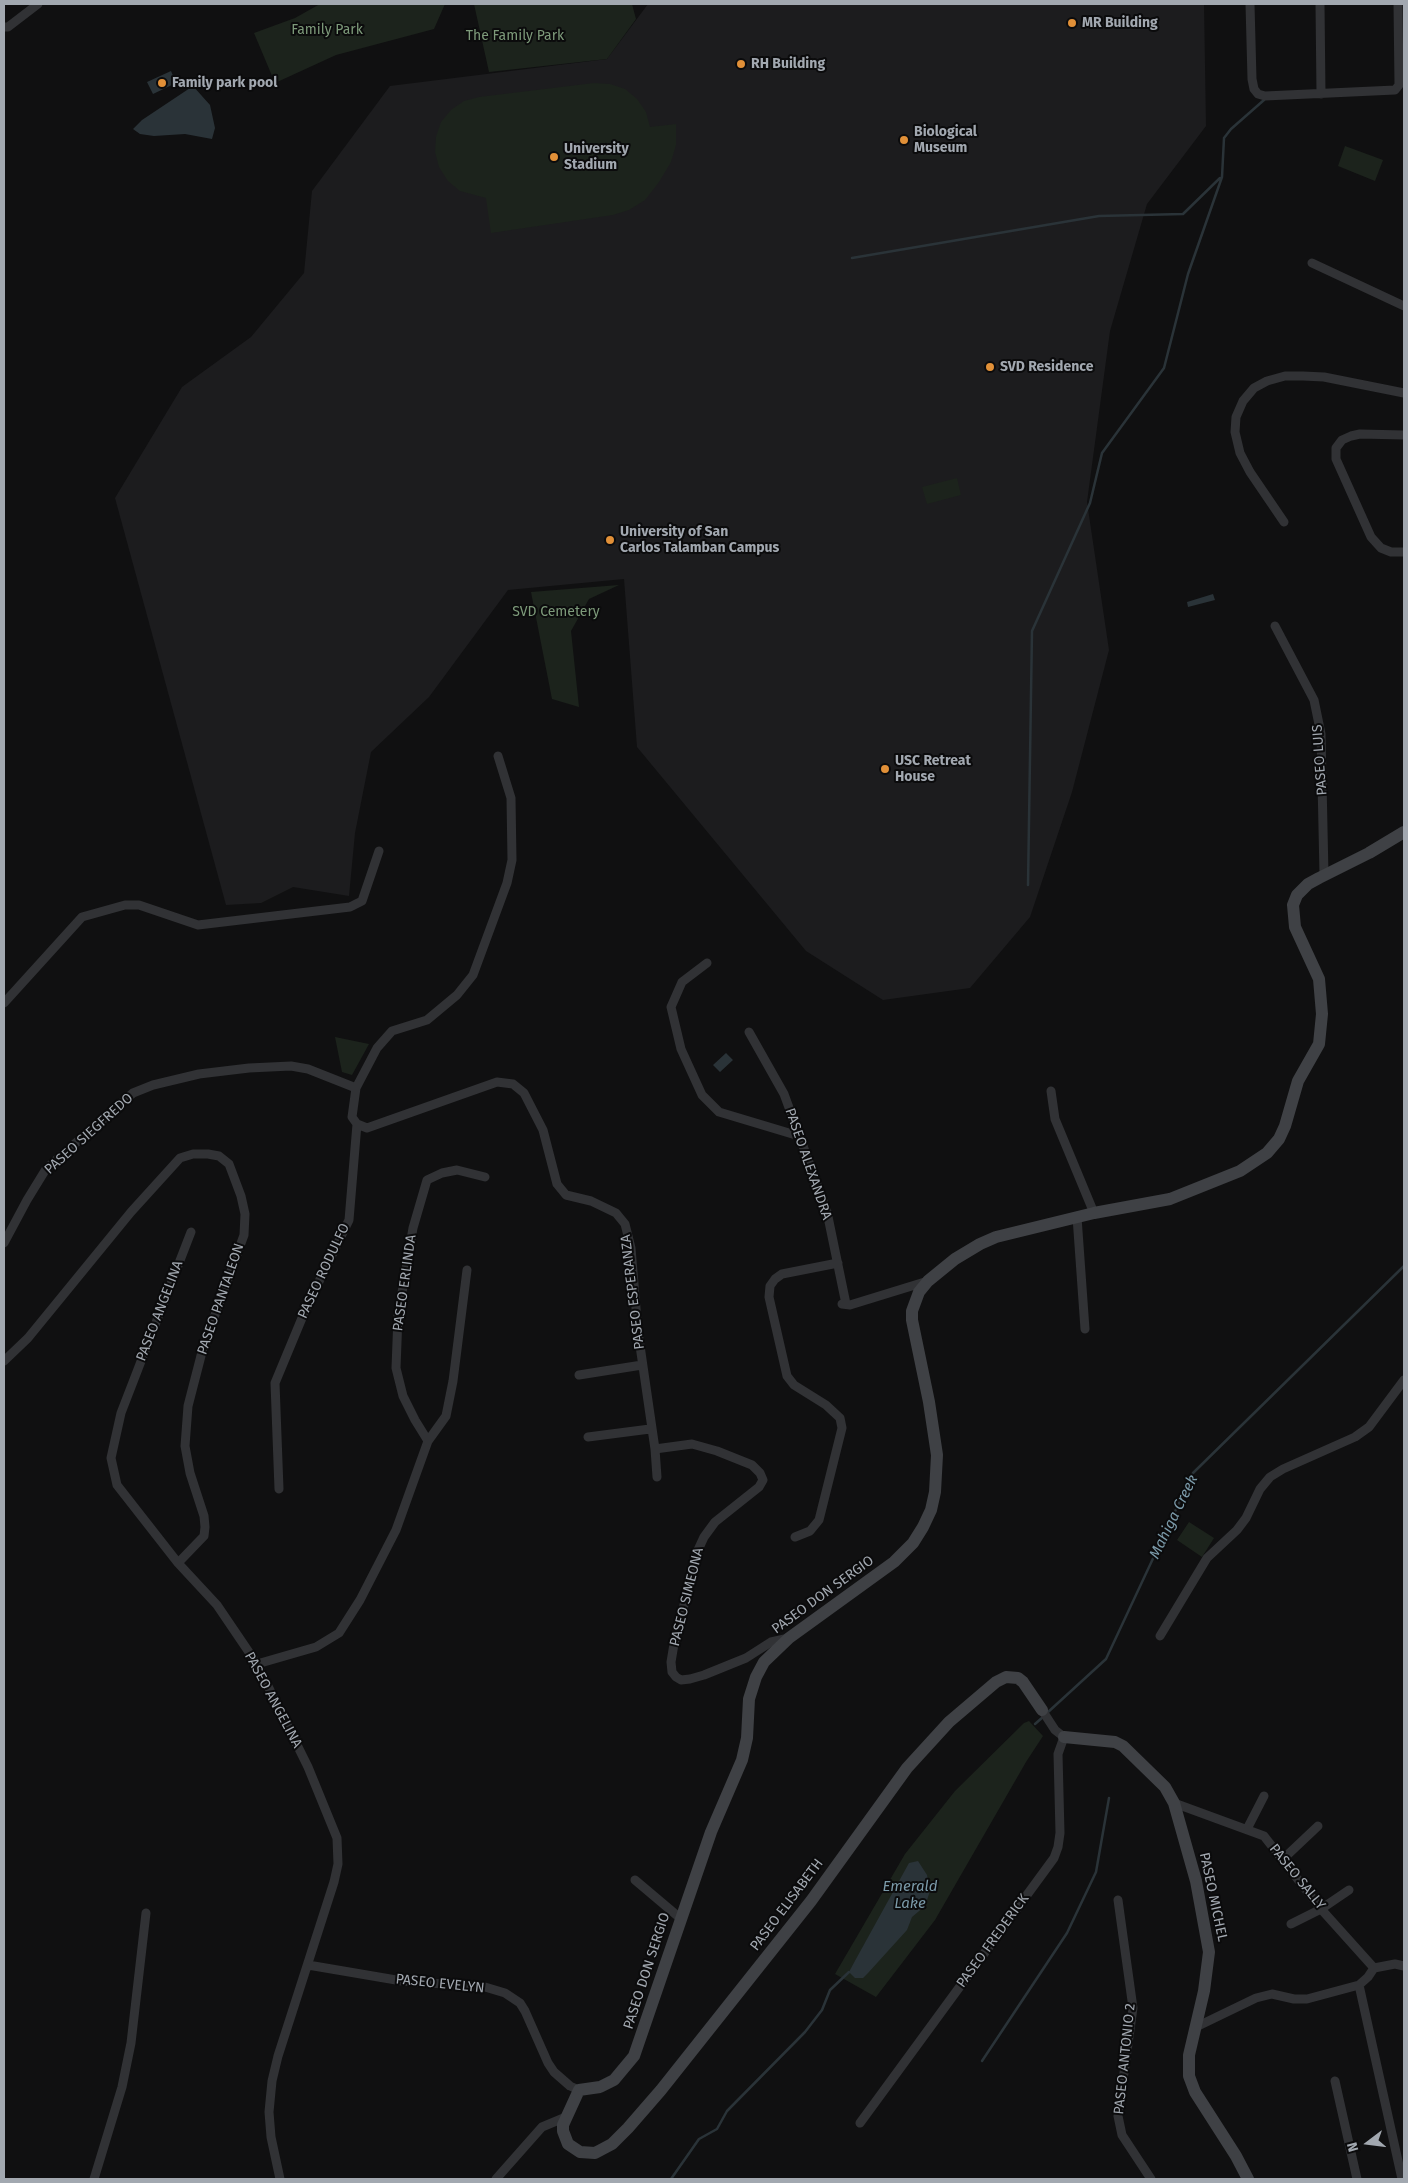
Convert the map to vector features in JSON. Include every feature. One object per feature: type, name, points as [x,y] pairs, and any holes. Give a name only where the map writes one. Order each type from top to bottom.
[{"type":"street","points":[[6,27],[38,4]]},
{"type":"street","points":[[1250,4],[1252,79],[1254,89],[1265,96],[1395,90],[1399,85],[1402,52],[1398,4]]},
{"type":"street","points":[[1320,4],[1321,94]]},
{"type":"street","points":[[1312,263],[1404,306]]},
{"type":"street","points":[[1284,522],[1250,472],[1240,453],[1235,432],[1236,417],[1243,401],[1254,388],[1267,381],[1285,376],[1303,376],[1324,377],[1404,392]]},
{"type":"street","points":[[1404,435],[1360,434],[1351,436],[1342,440],[1336,448],[1336,459],[1371,537],[1381,548],[1390,552],[1404,552]]},
{"type":"street","name":"PASEO LUIS","points":[[1275,626],[1310,692],[1321,734],[1324,875]]},
{"type":"street","name":"PASEO RODULFO","points":[[279,1489],[275,1383],[307,1306],[349,1220],[357,1124],[352,1117],[356,1088],[378,1048],[392,1031],[427,1020],[457,995],[473,975],[507,883],[512,860],[511,798],[498,756]]},
{"type":"street","name":"PASEO DON SERGIO","points":[[579,2090],[600,2087],[614,2080],[634,2056],[711,1832],[742,1760],[747,1738],[747,1709],[756,1676],[770,1654],[789,1638],[894,1562],[913,1543],[924,1527],[931,1510],[935,1492],[937,1454],[929,1402],[912,1320],[915,1300],[928,1281],[955,1259],[996,1237],[1094,1213],[1170,1199],[1240,1171],[1267,1153],[1279,1139],[1285,1126],[1298,1081],[1319,1044],[1322,1014],[1319,980],[1295,927],[1293,913],[1297,895],[1308,884],[1404,832]]},
{"type":"street","points":[[4,1003],[82,917],[125,905],[139,905],[198,925],[350,907],[362,901],[380,851]]},
{"type":"street","points":[[707,963],[682,982],[671,1007],[681,1049],[702,1095],[719,1112],[799,1136]]},
{"type":"street","name":"PASEO ALEXANDRA","points":[[749,1032],[784,1094],[827,1212],[838,1263],[844,1304],[928,1281]]},
{"type":"street","name":"PASEO SIEGFREDO","points":[[4,1243],[46,1169],[134,1093],[153,1085],[199,1074],[249,1068],[291,1066],[308,1069],[356,1088]]},
{"type":"street","name":"PASEO ESPERANZA","points":[[357,1124],[367,1128],[497,1082],[513,1084],[524,1093],[543,1130],[557,1184],[566,1195],[591,1201],[616,1213],[624,1224],[630,1248],[642,1365],[650,1429],[655,1449],[657,1477]]},
{"type":"street","points":[[1051,1091],[1055,1119],[1094,1213]]},
{"type":"street","name":"PASEO PANTALEON","points":[[4,1360],[28,1338],[131,1212],[180,1158],[193,1154],[208,1154],[219,1156],[229,1164],[241,1196],[245,1214],[244,1235],[203,1348],[188,1406],[185,1446],[190,1473],[204,1516],[205,1527],[204,1536],[178,1563]]},
{"type":"street","name":"PASEO ERLINDA","points":[[428,1441],[403,1396],[396,1368],[398,1316],[413,1228],[428,1180],[442,1173],[457,1170],[485,1177]]},
{"type":"street","points":[[1077,1217],[1085,1329]]},
{"type":"street","name":"PASEO ANGELINA","points":[[191,1232],[121,1413],[111,1458],[117,1485],[178,1563],[218,1606],[257,1664],[308,1767],[337,1838],[338,1864],[334,1882],[278,2056],[272,2081],[269,2112],[270,2129],[280,2179]]},
{"type":"street","points":[[795,1537],[810,1531],[819,1520],[842,1428],[840,1418],[826,1406],[794,1385],[787,1376],[769,1297],[770,1286],[782,1274],[838,1263]]},
{"type":"street","points":[[257,1664],[316,1647],[339,1633],[360,1600],[396,1530],[428,1441],[446,1416],[453,1381],[467,1270]]},
{"type":"street","points":[[579,1375],[642,1365]]},
{"type":"street","points":[[1160,1636],[1207,1558],[1242,1524],[1260,1489],[1270,1477],[1283,1469],[1348,1440],[1369,1427],[1404,1380]]},
{"type":"street","points":[[588,1437],[650,1429]]},
{"type":"street","name":"PASEO SIMEONA","points":[[655,1449],[692,1444],[717,1451],[752,1465],[760,1473],[762,1480],[759,1487],[715,1522],[704,1537],[698,1550],[674,1644],[671,1662],[672,1672],[681,1680],[690,1680],[746,1658],[771,1642],[789,1638]]},
{"type":"street","name":"PASEO ELISABETH","points":[[579,2090],[563,2125],[564,2137],[573,2149],[580,2152],[595,2153],[620,2137],[661,2090],[811,1901],[842,1855],[913,1760],[933,1738],[1001,1679],[1012,1676],[1023,1682],[1058,1733],[1064,1737]]},
{"type":"street","name":"PASEO MICHEL","points":[[1064,1737],[1105,1741],[1123,1746],[1166,1787],[1174,1803],[1196,1880],[1209,1952],[1204,1991],[1189,2055],[1192,2084],[1248,2179]]},
{"type":"street","name":"PASEO FREDERICK","points":[[860,2123],[1054,1858],[1060,1833],[1058,1754],[1064,1737]]},
{"type":"street","points":[[1247,1829],[1264,1796]]},
{"type":"street","name":"PASEO SALLY","points":[[1174,1803],[1264,1836],[1322,1909],[1374,1968]]},
{"type":"street","points":[[1282,1860],[1318,1826]]},
{"type":"street","points":[[634,1880],[680,1918]]},
{"type":"street","points":[[1291,1924],[1322,1909],[1349,1890]]},
{"type":"street","name":"PASEO ANTONIO 2","points":[[1118,1900],[1133,2008],[1118,2116],[1122,2136],[1151,2179]]},
{"type":"street","points":[[94,2179],[122,2087],[131,2043],[146,1913]]},
{"type":"street","points":[[1196,2027],[1256,1998],[1272,1994],[1294,1999],[1307,1999],[1358,1985],[1368,1977],[1374,1968],[1395,1964],[1404,1966]]},
{"type":"street","name":"PASEO EVELYN","points":[[308,1965],[402,1981],[485,1987],[506,1993],[520,2003],[525,2011],[548,2063],[554,2072],[570,2086],[579,2090]]},
{"type":"street","points":[[1358,1985],[1402,2179]]},
{"type":"street","points":[[1336,2081],[1357,2179]]},
{"type":"street","points":[[496,2179],[542,2127],[566,2117]]},
{"type":"shaded area","name":"University of San Carlos Talamban Campus","points":[[648,4],[1204,4],[1206,126],[1147,204],[1110,331],[1087,502],[1109,650],[1072,792],[1030,917],[970,988],[883,1000],[806,951],[637,747],[624,579],[508,590],[429,697],[371,752],[355,833],[349,896],[293,887],[261,903],[226,905],[115,498],[182,387],[251,337],[304,273],[312,191],[390,86],[607,59]]},
{"type":"green space","name":"Family Park","points":[[320,4],[445,4],[434,29],[336,55],[275,83],[254,33],[295,18]]},
{"type":"green space","name":"The Family Park","points":[[474,4],[632,4],[636,19],[607,59],[489,72]]},
{"type":"green space","name":"University Stadium","points":[[594,83],[610,84],[625,89],[637,99],[646,112],[650,127],[676,124],[676,145],[671,162],[659,182],[645,200],[629,210],[613,215],[491,233],[486,198],[460,191],[448,181],[439,167],[435,152],[436,137],[441,122],[451,110],[464,101],[479,97]]},
{"type":"green space","points":[[1345,146],[1383,160],[1375,181],[1338,166]]},
{"type":"green space","points":[[957,478],[961,495],[927,504],[922,487]]},
{"type":"green space","name":"SVD Cemetery","points":[[619,585],[589,599],[571,631],[579,707],[552,699],[531,592]]},
{"type":"green space","points":[[335,1037],[369,1044],[352,1075],[342,1072]]},
{"type":"green space","points":[[1189,1522],[1214,1538],[1202,1557],[1177,1540]]},
{"type":"green space","points":[[1029,1721],[1043,1736],[935,1920],[876,1997],[835,1974],[905,1854],[955,1791],[1024,1723]]},
{"type":"water","name":"Family park pool","points":[[171,71],[176,83],[153,94],[147,82]]},
{"type":"water","points":[[193,86],[210,105],[215,128],[212,139],[185,134],[154,136],[140,134],[133,129],[142,120]]},
{"type":"water","points":[[1213,594],[1215,600],[1188,607],[1187,602]]},
{"type":"water","points":[[726,1053],[733,1060],[720,1072],[713,1065]]},
{"type":"water","name":"Emerald Lake","points":[[918,1861],[927,1875],[930,1891],[925,1906],[912,1917],[907,1930],[868,1973],[863,1978],[855,1978],[849,1972],[856,1959],[909,1863]]},
{"type":"waterway","points":[[1028,885],[1032,631],[1090,503],[1102,453],[1164,368],[1188,274],[1222,177],[1224,138],[1231,129],[1264,100]]},
{"type":"waterway","points":[[852,258],[1099,216],[1183,214],[1220,178]]},
{"type":"waterway","name":"Mahiga Creek","points":[[1047,1713],[1106,1659],[1193,1473],[1404,1266]]},
{"type":"waterway","name":"Mahiga Creek","points":[[1035,1724],[1043,1717]]},
{"type":"waterway","points":[[982,2061],[1067,1933],[1096,1872],[1109,1798]]},
{"type":"waterway","points":[[671,2179],[699,2139],[717,2129],[727,2111],[805,2032],[822,2010],[830,1990],[849,1972]]},
{"type":"place","name":"MR Building","points":[[1072,23]]},
{"type":"place","name":"RH Building","points":[[741,64]]},
{"type":"place","name":"Family park pool","points":[[162,83]]},
{"type":"place","name":"Biological Museum","points":[[904,140]]},
{"type":"place","name":"University Stadium","points":[[554,157]]},
{"type":"place","name":"SVD Residence","points":[[990,367]]},
{"type":"place","name":"University of San Carlos Talamban Campus","points":[[610,540]]},
{"type":"place","name":"USC Retreat House","points":[[885,769]]}]
